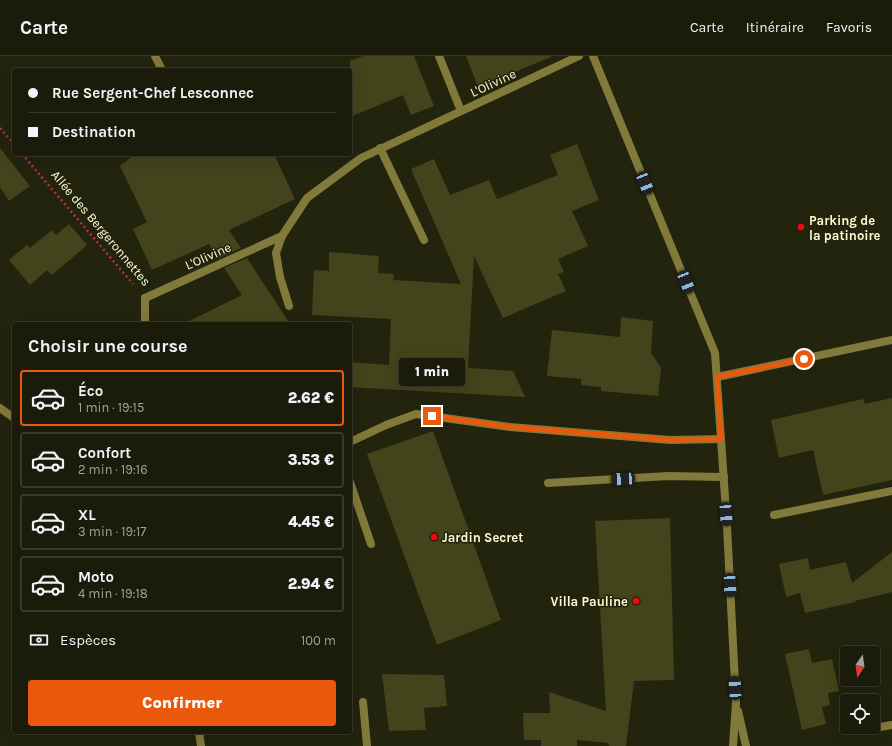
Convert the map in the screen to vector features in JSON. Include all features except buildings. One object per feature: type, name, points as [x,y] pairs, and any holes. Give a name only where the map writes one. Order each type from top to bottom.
[{"type":"street","points":[[155,56],[161,68]]},
{"type":"street","name":"L'Olivine","points":[[439,56],[461,111]]},
{"type":"street","name":"L'Olivine","points":[[288,306],[280,277],[276,253],[282,236],[308,198],[361,158],[380,148],[579,56]]},
{"type":"street","points":[[593,56],[715,353],[724,477],[736,703],[733,746]]},
{"type":"street","points":[[380,148],[424,240]]},
{"type":"street","name":"L'Olivine","points":[[145,298],[282,236]]},
{"type":"street","name":"Allée des Bergeronnettes","points":[[145,298],[145,322]]},
{"type":"street","points":[[717,377],[892,340]]},
{"type":"street","points":[[0,408],[12,417]]},
{"type":"street","points":[[352,441],[386,425],[416,414],[518,428],[670,440],[721,439]]},
{"type":"street","points":[[548,482],[668,476],[724,477]]},
{"type":"street","points":[[352,488],[371,544]]},
{"type":"street","points":[[774,515],[892,491]]},
{"type":"street","points":[[363,702],[367,746]]},
{"type":"street","points":[[736,703],[746,746]]},
{"type":"street","points":[[880,727],[892,725]]},
{"type":"street","points":[[199,734],[201,746]]},
{"type":"path","points":[[0,128],[12,142]]},
{"type":"path","name":"Allée des Bergeronnettes","points":[[24,156],[145,298]]},
{"type":"place","name":"Parking de la patinoire","points":[[801,227]]},
{"type":"place","name":"Jardin Secret","points":[[434,537]]},
{"type":"place","name":"Villa Pauline","points":[[636,601]]},
{"type":"route","points":[[432,416],[510,427],[670,440],[721,439],[717,377],[804,359]]}]
